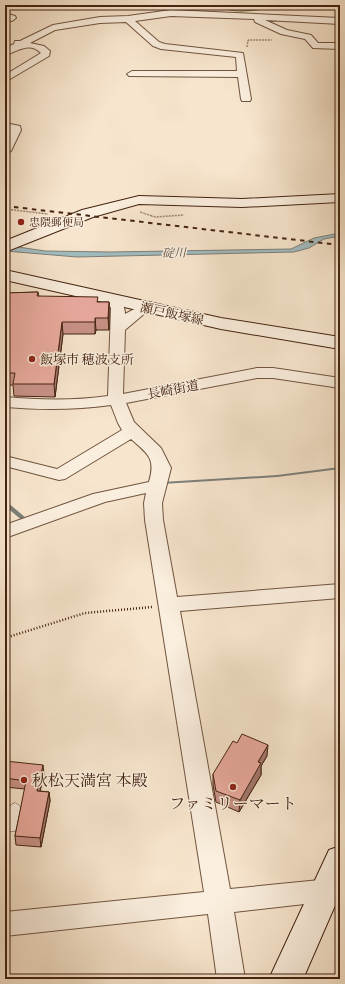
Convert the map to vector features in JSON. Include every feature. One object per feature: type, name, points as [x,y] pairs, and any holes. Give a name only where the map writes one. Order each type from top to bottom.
[{"type":"street","points":[[100,20],[112,11]]},
{"type":"street","points":[[5,52],[48,30],[100,20],[128,19],[171,13],[340,21]]},
{"type":"street","points":[[250,17],[284,32],[308,37],[316,46],[335,57]]},
{"type":"street","points":[[128,19],[159,46],[163,61],[163,86]]},
{"type":"street","points":[[5,40],[41,48],[46,54],[5,79]]},
{"type":"street","points":[[159,46],[236,54],[241,56],[246,99]]},
{"type":"street","points":[[316,46],[340,46]]},
{"type":"street","points":[[218,63],[242,63]]},
{"type":"street","points":[[132,74],[242,74]]},
{"type":"street","points":[[5,126],[16,128],[5,150]]},
{"type":"street","points":[[5,247],[79,218],[123,203],[139,200],[242,203],[340,198]]},
{"type":"street","name":"瀬戸飯塚線","points":[[5,275],[24,278],[144,308],[257,331],[340,343]]},
{"type":"street","points":[[113,300],[117,303],[118,308],[116,401],[132,431],[155,452],[162,468],[153,503],[154,520],[219,902],[230,979]]},
{"type":"street","points":[[118,328],[129,317],[144,308]]},
{"type":"street","points":[[321,380],[340,370]]},
{"type":"street","name":"長崎街道","points":[[5,402],[60,406],[116,401],[257,373],[273,373],[340,383]]},
{"type":"street","points":[[5,461],[59,475],[132,431]]},
{"type":"street","points":[[5,532],[137,488],[156,487]]},
{"type":"street","points":[[169,605],[340,591]]},
{"type":"street","points":[[286,979],[333,889],[340,859]]},
{"type":"street","points":[[5,924],[333,889]]},
{"type":"lane","points":[[5,827],[11,827],[15,808]]},
{"type":"path","points":[[5,209],[79,218]]},
{"type":"path","points":[[5,638],[86,613],[169,605]]},
{"type":"green space","points":[[217,5],[289,5],[280,8],[234,11]]},
{"type":"water","name":"碇川","points":[[340,233],[340,236],[324,239],[309,248],[294,252],[77,257],[5,251],[5,245],[45,251],[110,252],[291,249],[314,238]]},
{"type":"building","name":"飯塚市 穂波支所","points":[[38,292],[37,296],[98,297],[97,302],[109,302],[108,318],[95,318],[95,322],[62,322],[54,384],[13,384],[15,373],[5,373],[5,293]]},
{"type":"building","name":"ファミリーマート","points":[[242,734],[268,745],[258,762],[261,763],[240,800],[216,791],[213,774],[233,741],[237,743]]},
{"type":"building","points":[[5,761],[43,765],[37,791],[49,792],[40,838],[15,836],[26,781],[5,778]]},
{"type":"waterway","points":[[162,483],[277,476],[340,468]]},
{"type":"waterway","points":[[5,503],[25,520],[28,519]]},
{"type":"railway","points":[[5,206],[340,245]]},
{"type":"place","name":"忠隈郵便局","points":[[21,222]]},
{"type":"place","name":"飯塚市 穂波支所","points":[[32,359]]},
{"type":"place","name":"秋松天満宮 本殿","points":[[24,780]]},
{"type":"place","name":"ファミリーマート","points":[[233,787]]}]
